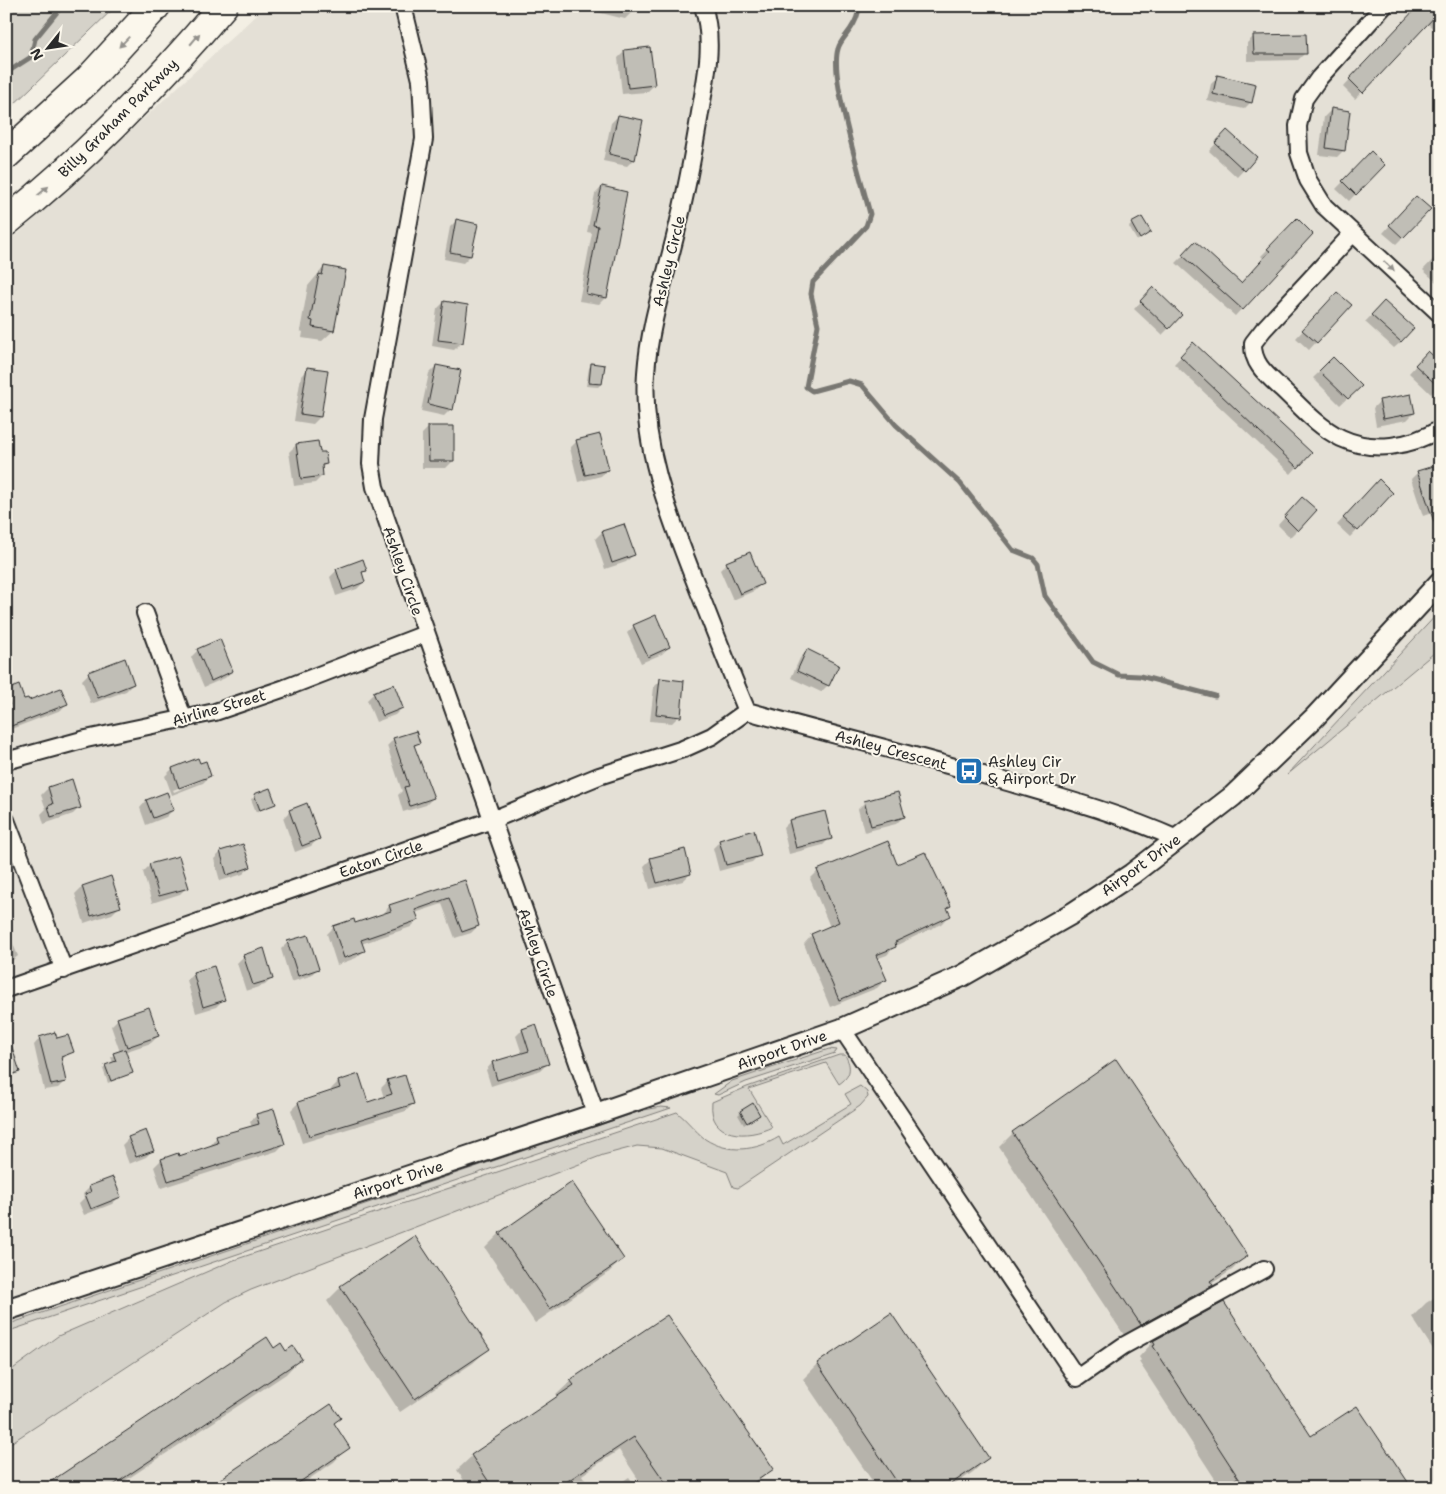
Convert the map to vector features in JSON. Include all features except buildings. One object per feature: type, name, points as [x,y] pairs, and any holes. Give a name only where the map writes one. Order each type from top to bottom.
[{"type":"highway","points":[[6,155],[88,80],[156,6]]},
{"type":"highway","name":"Billy Graham Parkway","points":[[6,222],[96,142],[177,60],[223,6]]},
{"type":"street","name":"Ashley Circle","points":[[403,6],[421,80],[424,139],[373,420],[371,464],[374,487],[596,1114]]},
{"type":"street","name":"Ashley Circle","points":[[703,6],[709,32],[709,58],[688,180],[652,330],[646,371],[645,400],[648,434],[668,511],[747,711]]},
{"type":"street","points":[[1384,6],[1319,78],[1304,99],[1300,111],[1299,153],[1307,177],[1324,206],[1440,314]]},
{"type":"street","points":[[1353,233],[1262,330],[1252,343],[1254,360],[1305,411],[1342,438],[1372,446],[1392,446],[1418,440],[1440,429]]},
{"type":"street","name":"Airport Drive","points":[[6,1310],[596,1114],[842,1029],[936,988],[1033,937],[1132,874],[1233,796],[1282,751],[1440,582]]},
{"type":"street","points":[[145,613],[184,720]]},
{"type":"street","name":"Airline Street","points":[[6,761],[86,739],[215,712],[285,688],[425,634]]},
{"type":"street","name":"Eaton Circle","points":[[6,989],[492,820],[599,776],[682,749],[712,736],[747,711]]},
{"type":"street","name":"Ashley Crescent","points":[[747,711],[1101,809],[1142,823],[1177,839]]},
{"type":"street","points":[[6,820],[64,970]]},
{"type":"street","points":[[842,1029],[1078,1378],[1123,1346],[1264,1269]]},
{"type":"shaded area","points":[[6,6],[116,6],[6,112]]},
{"type":"shaded area","points":[[266,6],[1440,6],[1440,1488],[6,1488],[6,242],[20,232]]},
{"type":"shaded area","points":[[1440,611],[1440,648],[1287,775]]},
{"type":"shaded area","points":[[829,1049],[837,1050],[835,1053],[746,1082],[718,1095],[714,1094],[732,1081]]},
{"type":"shaded area","points":[[839,1055],[845,1055],[849,1063],[849,1071],[846,1078],[839,1084],[826,1063],[749,1089],[772,1127],[762,1131],[741,1134],[732,1133],[716,1123],[712,1114],[712,1102],[747,1087]]},
{"type":"shaded area","points":[[860,1086],[867,1092],[868,1097],[860,1106],[738,1188],[733,1187],[727,1172],[662,1148],[637,1146],[603,1155],[251,1290],[226,1302],[6,1446],[6,1374],[58,1336],[234,1260],[677,1112],[705,1139],[723,1147],[732,1149],[752,1148],[779,1137],[783,1145],[851,1104],[845,1094]]},
{"type":"shaded area","points":[[661,1107],[671,1108],[6,1332],[6,1325],[644,1110]]},
{"type":"shaded area","points":[[1239,1476],[1243,1483],[1236,1488],[1223,1488]]},
{"type":"waterway","points":[[6,73],[31,57],[35,39],[62,6]]},
{"type":"waterway","points":[[854,6],[858,13],[851,29],[838,49],[836,63],[842,105],[870,214],[866,226],[813,282],[811,294],[818,325],[806,387],[812,391],[849,381],[862,385],[896,425],[960,483],[1013,550],[1033,558],[1038,564],[1045,596],[1093,662],[1119,675],[1140,676],[1215,696]]},
{"type":"place","name":"Ashley Cir & Airport Dr","points":[[969,771]]}]
